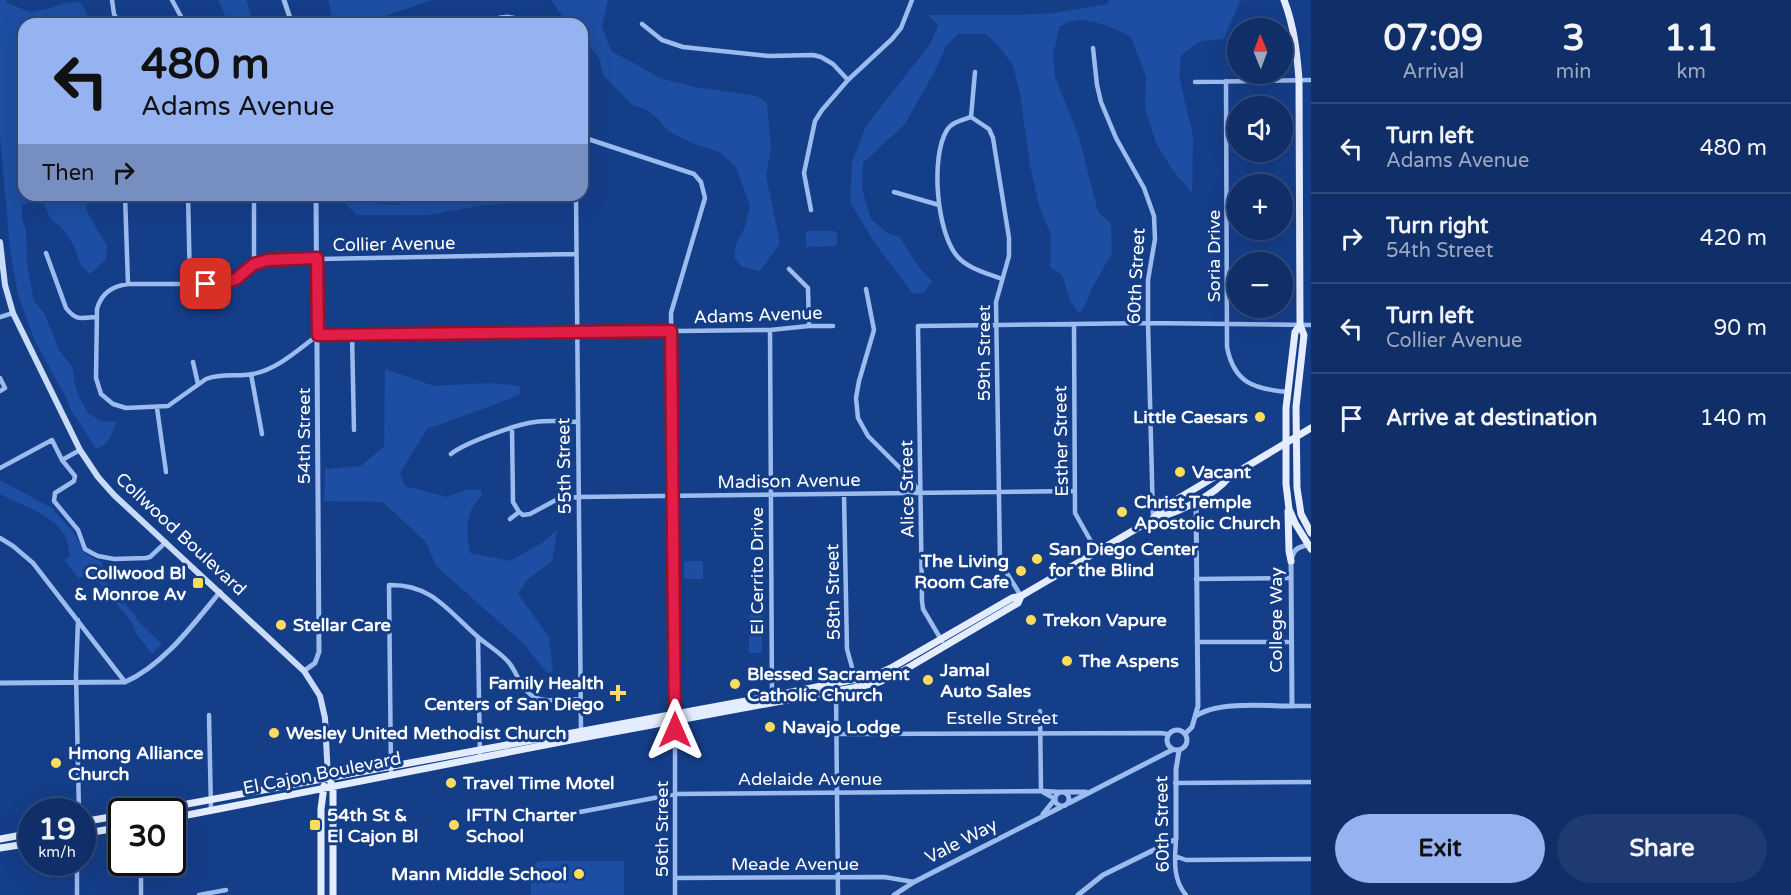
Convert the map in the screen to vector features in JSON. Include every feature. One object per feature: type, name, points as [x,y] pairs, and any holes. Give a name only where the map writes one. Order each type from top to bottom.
[{"type":"main road","points":[[1284,0],[1290,14],[1296,45],[1299,80],[1300,325],[1304,335],[1296,407],[1298,495],[1301,514],[1311,533]]},
{"type":"main road","name":"Collwood Boulevard","points":[[0,242],[5,285],[13,313],[80,450],[98,477],[114,495],[304,671],[320,696],[325,718],[328,779]]},
{"type":"main road","points":[[1291,561],[1287,493],[1287,392],[1295,332],[1300,325]]},
{"type":"main road","name":"El Cajon Boulevard","points":[[1153,519],[1168,516],[1196,501],[1222,485],[1229,477],[1311,428]]},
{"type":"main road","name":"El Cajon Boulevard","points":[[186,804],[480,749],[581,734],[857,683],[943,643],[1012,598],[1021,596],[1153,519],[1164,507],[1216,476],[1229,477]]},
{"type":"main road","points":[[1287,493],[1289,509],[1309,547]]},
{"type":"main road","name":"El Cajon Boulevard","points":[[186,815],[480,757],[581,734]]},
{"type":"main road","points":[[321,895],[322,789],[328,779],[333,787],[333,895]]},
{"type":"main road","points":[[0,839],[18,836]]},
{"type":"main road","points":[[0,848],[18,845]]},
{"type":"street","points":[[112,0],[116,18]]},
{"type":"street","points":[[172,0],[182,18]]},
{"type":"street","points":[[284,0],[290,18]]},
{"type":"street","points":[[812,210],[804,173],[815,121],[848,80],[901,28],[912,0]]},
{"type":"street","points":[[499,18],[506,16],[514,18]]},
{"type":"street","points":[[642,24],[662,40],[683,47],[769,56],[813,55],[821,57],[833,64],[848,80]]},
{"type":"street","name":"60th Street","points":[[1093,48],[1101,102],[1116,138],[1144,188],[1154,216],[1155,239],[1148,280],[1153,519]]},
{"type":"street","points":[[975,72],[971,117],[958,121],[948,128],[938,158],[939,205],[946,240],[957,256],[969,266],[1002,279]]},
{"type":"street","name":"Soria Drive","points":[[1226,81],[1227,347],[1230,361],[1240,376],[1257,387],[1287,392]]},
{"type":"street","points":[[1195,82],[1311,81]]},
{"type":"street","name":"59th Street","points":[[971,117],[989,129],[993,138],[1010,238],[1009,256],[996,302],[1000,562],[1021,596]]},
{"type":"street","name":"56th Street","points":[[588,139],[694,174],[701,182],[705,198],[671,313],[675,895]]},
{"type":"street","points":[[894,192],[939,205]]},
{"type":"street","points":[[125,201],[128,284]]},
{"type":"street","points":[[188,201],[190,284]]},
{"type":"street","points":[[254,201],[254,264]]},
{"type":"street","name":"54th Street","points":[[304,671],[315,663],[319,652],[316,201]]},
{"type":"street","name":"55th Street","points":[[576,201],[581,734]]},
{"type":"street","points":[[46,253],[66,308],[72,316],[96,318],[96,378],[101,394],[113,404],[126,408],[168,406],[213,376],[251,374],[274,366],[318,335]]},
{"type":"street","name":"Collier Avenue","points":[[96,318],[98,306],[105,294],[113,288],[128,284],[222,284],[236,279],[254,264],[268,260],[576,254]]},
{"type":"street","points":[[789,269],[808,288],[809,326]]},
{"type":"street","points":[[866,289],[874,330],[859,381],[856,398],[858,418],[868,436],[909,477],[920,492]]},
{"type":"street","points":[[0,317],[13,313]]},
{"type":"street","points":[[996,325],[1148,323],[1311,325]]},
{"type":"street","name":"Alice Street","points":[[943,643],[923,609],[918,326],[996,325]]},
{"type":"street","name":"Esther Street","points":[[1074,325],[1076,513],[1097,552]]},
{"type":"street","name":"Adams Avenue","points":[[318,335],[770,330],[833,326]]},
{"type":"street","name":"El Cerrito Drive","points":[[770,330],[772,700]]},
{"type":"street","points":[[352,334],[354,430]]},
{"type":"street","points":[[193,362],[198,384]]},
{"type":"street","points":[[251,374],[262,434]]},
{"type":"street","points":[[0,378],[5,388],[0,391]]},
{"type":"street","points":[[157,408],[166,471]]},
{"type":"street","points":[[451,454],[464,445],[532,422],[577,422]]},
{"type":"street","points":[[512,428],[513,502],[519,512]]},
{"type":"street","points":[[0,468],[52,440],[62,460],[75,476],[74,481],[54,493],[54,501],[78,530],[86,549],[106,558],[146,558],[166,542]]},
{"type":"street","points":[[62,460],[80,450]]},
{"type":"street","name":"Madison Avenue","points":[[510,519],[519,512],[523,515],[530,514],[556,500],[578,497],[1075,491]]},
{"type":"street","name":"58th Street","points":[[844,494],[847,649],[857,683]]},
{"type":"street","name":"60th Street","points":[[1168,734],[1166,740],[1168,746],[1175,750],[1184,748],[1187,744],[1185,734],[1192,727],[1198,706],[1196,501]]},
{"type":"street","points":[[0,538],[33,563],[125,682]]},
{"type":"street","name":"College Way","points":[[1292,706],[1291,561],[1297,547],[1309,547]]},
{"type":"street","points":[[1196,579],[1291,578]]},
{"type":"street","points":[[391,775],[389,585],[402,585],[424,591],[435,597],[478,638],[510,663],[531,695],[546,700],[581,699]]},
{"type":"street","points":[[0,683],[125,682],[135,678],[161,657],[188,630],[220,592]]},
{"type":"street","points":[[78,620],[76,683],[79,798]]},
{"type":"street","points":[[478,638],[480,757]]},
{"type":"street","points":[[1197,642],[1292,642]]},
{"type":"street","points":[[836,687],[838,895]]},
{"type":"street","points":[[1196,716],[1204,711],[1223,707],[1311,706]]},
{"type":"street","points":[[1040,711],[1041,792]]},
{"type":"street","points":[[209,715],[211,810]]},
{"type":"street","points":[[1168,734],[1177,730],[1185,734]]},
{"type":"street","name":"Estelle Street","points":[[837,734],[1160,732],[1168,734]]},
{"type":"street","name":"60th Street","points":[[1175,750],[1176,879],[1186,895]]},
{"type":"street","name":"Vale Way","points":[[894,895],[914,882],[1065,806],[1090,791],[1175,750]]},
{"type":"street","points":[[1175,783],[1311,782]]},
{"type":"street","name":"Vale Way","points":[[1042,816],[1057,795],[1062,792],[1090,791]]},
{"type":"street","name":"Adelaide Avenue","points":[[1041,792],[1055,799]]},
{"type":"street","points":[[1062,792],[1069,796],[1069,803]]},
{"type":"street","name":"Adelaide Avenue","points":[[580,812],[675,794],[1062,792]]},
{"type":"street","points":[[1055,799],[1057,805],[1061,807]]},
{"type":"street","points":[[1078,895],[1103,875],[1176,838]]},
{"type":"street","points":[[1175,856],[1186,860],[1311,859]]},
{"type":"street","points":[[77,876],[77,895]]},
{"type":"street","points":[[141,876],[141,895]]},
{"type":"street","name":"Meade Avenue","points":[[675,878],[884,877],[914,882]]},
{"type":"street","points":[[1086,888],[1088,895]]},
{"type":"street","points":[[199,895],[226,890]]},
{"type":"shaded area","points":[[0,0],[6,0],[7,3],[30,12],[64,3],[80,2],[87,13],[87,18],[18,18],[18,85],[16,89],[18,98],[18,201],[35,201],[22,205],[22,219],[26,231],[27,265],[34,301],[44,313],[59,350],[73,368],[79,397],[88,413],[101,421],[116,422],[109,438],[96,449],[71,410],[35,341],[18,294],[10,250],[0,135]]},
{"type":"shaded area","points":[[218,0],[246,0],[252,18],[226,18]]},
{"type":"shaded area","points":[[328,0],[432,0],[382,17],[332,18]]},
{"type":"shaded area","points":[[551,0],[608,0],[602,26],[612,52],[659,78],[695,87],[757,96],[767,103],[771,149],[766,176],[780,243],[760,271],[742,267],[734,257],[736,244],[745,227],[750,206],[736,167],[719,152],[692,143],[668,131],[645,109],[632,105],[603,75],[599,58],[588,44],[588,18],[564,18]]},
{"type":"shaded area","points":[[1109,0],[1248,0],[1240,1],[1233,18],[1227,18],[1227,32],[1224,39],[1201,41],[1181,55],[1179,76],[1193,136],[1192,193],[1172,169],[1156,143],[1145,108],[1146,77],[1131,37],[1095,22],[1071,21],[1059,27],[1053,56],[1055,77],[1079,137],[1098,212],[1111,224],[1112,253],[1079,314],[1070,300],[1062,275],[1050,267],[1051,235],[1039,206],[1013,65],[996,43],[985,34],[958,34],[946,46],[937,67],[905,124],[863,163],[862,189],[871,219],[887,233],[900,237],[918,266],[932,281],[924,293],[913,294],[874,242],[850,202],[852,162],[866,126],[930,44],[938,26],[929,15],[1055,13],[1108,4]]},
{"type":"shaded area","points":[[43,201],[87,201],[86,210],[107,246],[106,259],[90,274],[81,266],[74,246],[63,229],[50,218]]},
{"type":"shaded area","points":[[344,201],[395,205],[409,201],[535,201],[478,206],[430,215],[356,215]]},
{"type":"shaded area","points":[[806,231],[834,231],[837,233],[837,244],[806,247]]},
{"type":"shaded area","points":[[385,369],[434,386],[491,383],[519,386],[521,393],[507,400],[427,429],[400,473],[405,486],[447,497],[468,489],[481,490],[482,496],[469,515],[470,553],[510,561],[542,543],[557,530],[552,561],[527,580],[518,594],[549,637],[553,672],[547,673],[523,643],[436,566],[426,542],[383,502],[324,501],[325,469],[361,466],[384,446]]},
{"type":"shaded area","points":[[0,480],[52,508],[73,532],[87,555],[102,562],[102,578],[137,620],[162,644],[152,654],[136,633],[133,624],[90,571],[79,579],[64,560],[70,555],[66,538],[59,528],[45,516],[0,494]]},
{"type":"shaded area","points":[[684,561],[703,561],[703,579],[684,579]]},
{"type":"shaded area","points":[[749,615],[762,615],[762,653],[749,653]]},
{"type":"shaded area","points":[[541,861],[624,861],[624,895],[531,895],[531,868],[535,863]]},
{"type":"place","name":"Little Caesars","points":[[1260,417]]},
{"type":"place","name":"Vacant","points":[[1180,472]]},
{"type":"place","name":"Christ Temple Apostolic Church","points":[[1122,512]]},
{"type":"place","name":"San Diego Center for the Blind","points":[[1037,559]]},
{"type":"place","name":"The Living Room Cafe","points":[[1021,571]]},
{"type":"place","name":"Collwood Bl & Monroe Av","points":[[198,583]]},
{"type":"place","name":"Trekon Vapure","points":[[1031,620]]},
{"type":"place","name":"Stellar Care","points":[[281,625]]},
{"type":"place","name":"The Aspens","points":[[1067,661]]},
{"type":"place","name":"Jamal Auto Sales","points":[[928,680]]},
{"type":"place","name":"Blessed Sacrament Catholic Church","points":[[735,684]]},
{"type":"place","name":"Family Health Centers of San Diego","points":[[618,693]]},
{"type":"place","name":"Navajo Lodge","points":[[770,727]]},
{"type":"place","name":"Wesley United Methodist Church","points":[[274,733]]},
{"type":"place","name":"Hmong Alliance Church","points":[[56,763]]},
{"type":"place","name":"Travel Time Motel","points":[[451,783]]},
{"type":"place","name":"54th St & El Cajon Bl","points":[[315,825]]},
{"type":"place","name":"IFTN Charter School","points":[[454,825]]},
{"type":"place","name":"Mann Middle School","points":[[579,874]]},
{"type":"route","points":[[206,284],[222,284],[236,279],[254,264],[268,260],[317,258],[318,335],[671,331],[675,730]]}]
